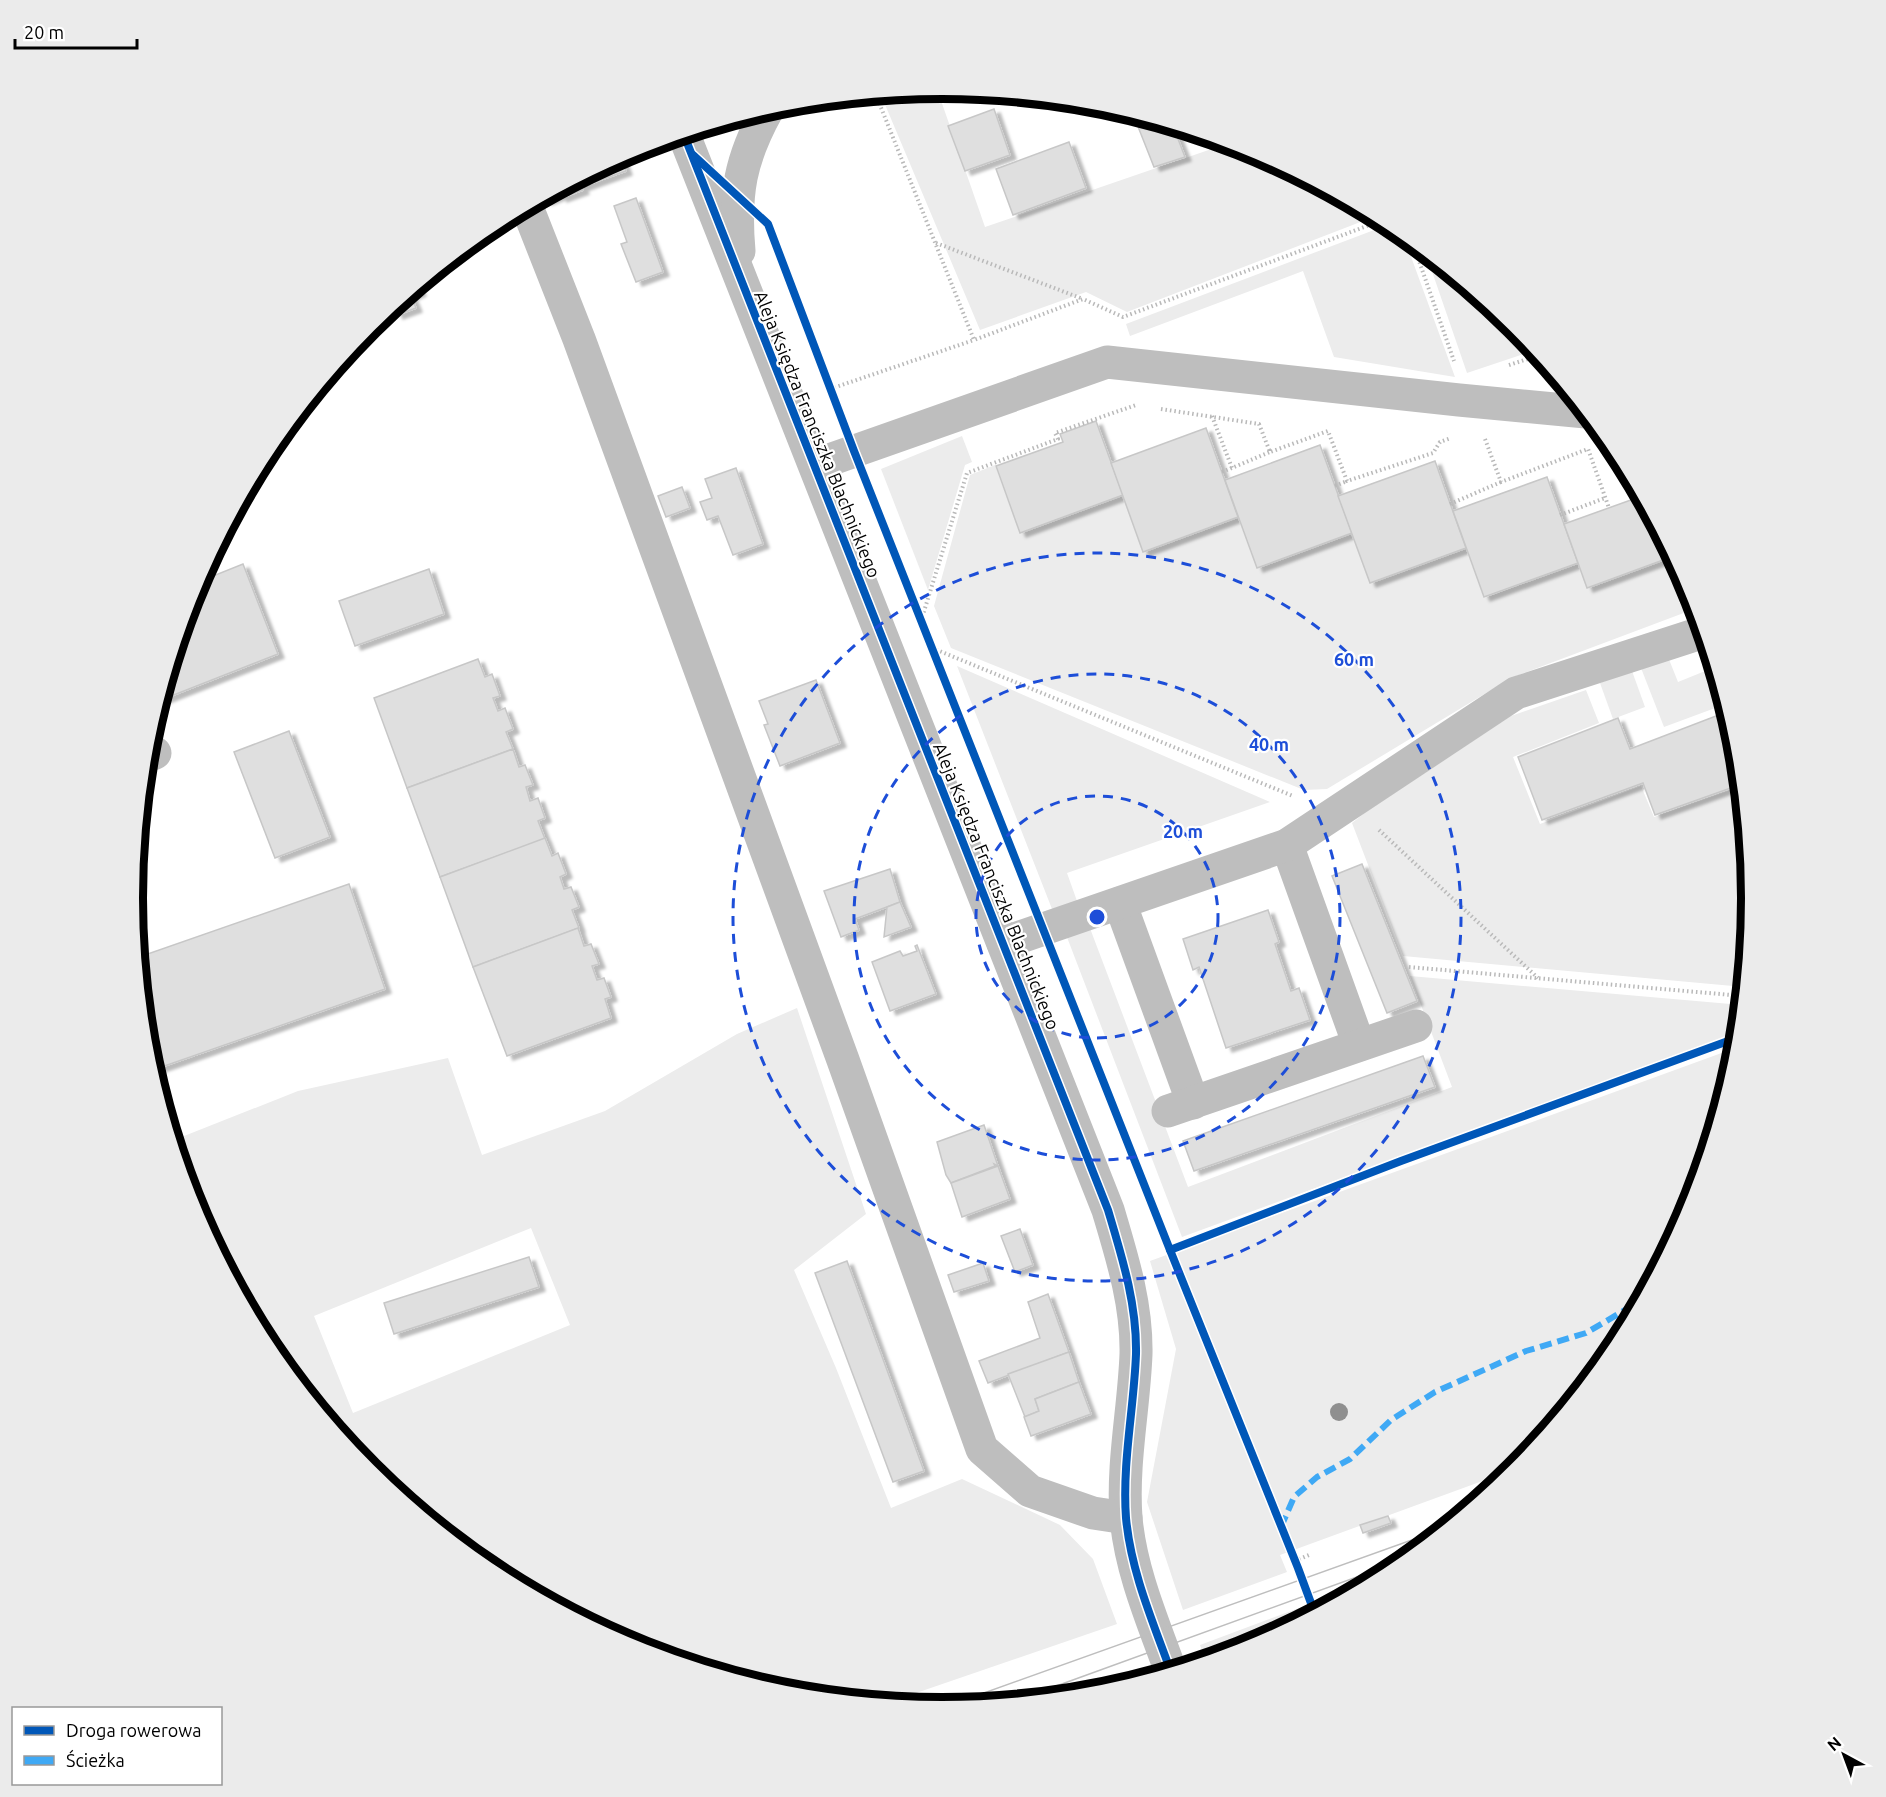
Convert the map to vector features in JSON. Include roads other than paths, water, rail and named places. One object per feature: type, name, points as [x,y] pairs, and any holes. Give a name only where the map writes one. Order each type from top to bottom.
[{"type":"street","name":"Aleja Księdza Franciszka Blachnickiego","points":[[744,287],[736,221],[737,194],[748,149],[763,120]]},
{"type":"street","name":"Aleja Księdza Franciszka Blachnickiego","points":[[686,141],[1095,1176],[1120,1252],[1135,1321],[1136,1352],[1126,1476],[1126,1518],[1139,1584],[1169,1665]]},
{"type":"street","points":[[530,214],[579,339],[843,1060],[982,1449],[1030,1491],[1093,1513],[1126,1518]]},
{"type":"street","points":[[814,465],[1107,362],[1576,411]]},
{"type":"street","points":[[1003,943],[1287,845],[1516,693],[1697,634]]},
{"type":"street","points":[[1287,845],[1359,1045]]},
{"type":"street","points":[[1120,903],[1180,1107],[1416,1026]]},
{"type":"tram line","points":[[973,1697],[1429,1534]]},
{"type":"tram line","points":[[1041,1692],[1376,1570]]}]
